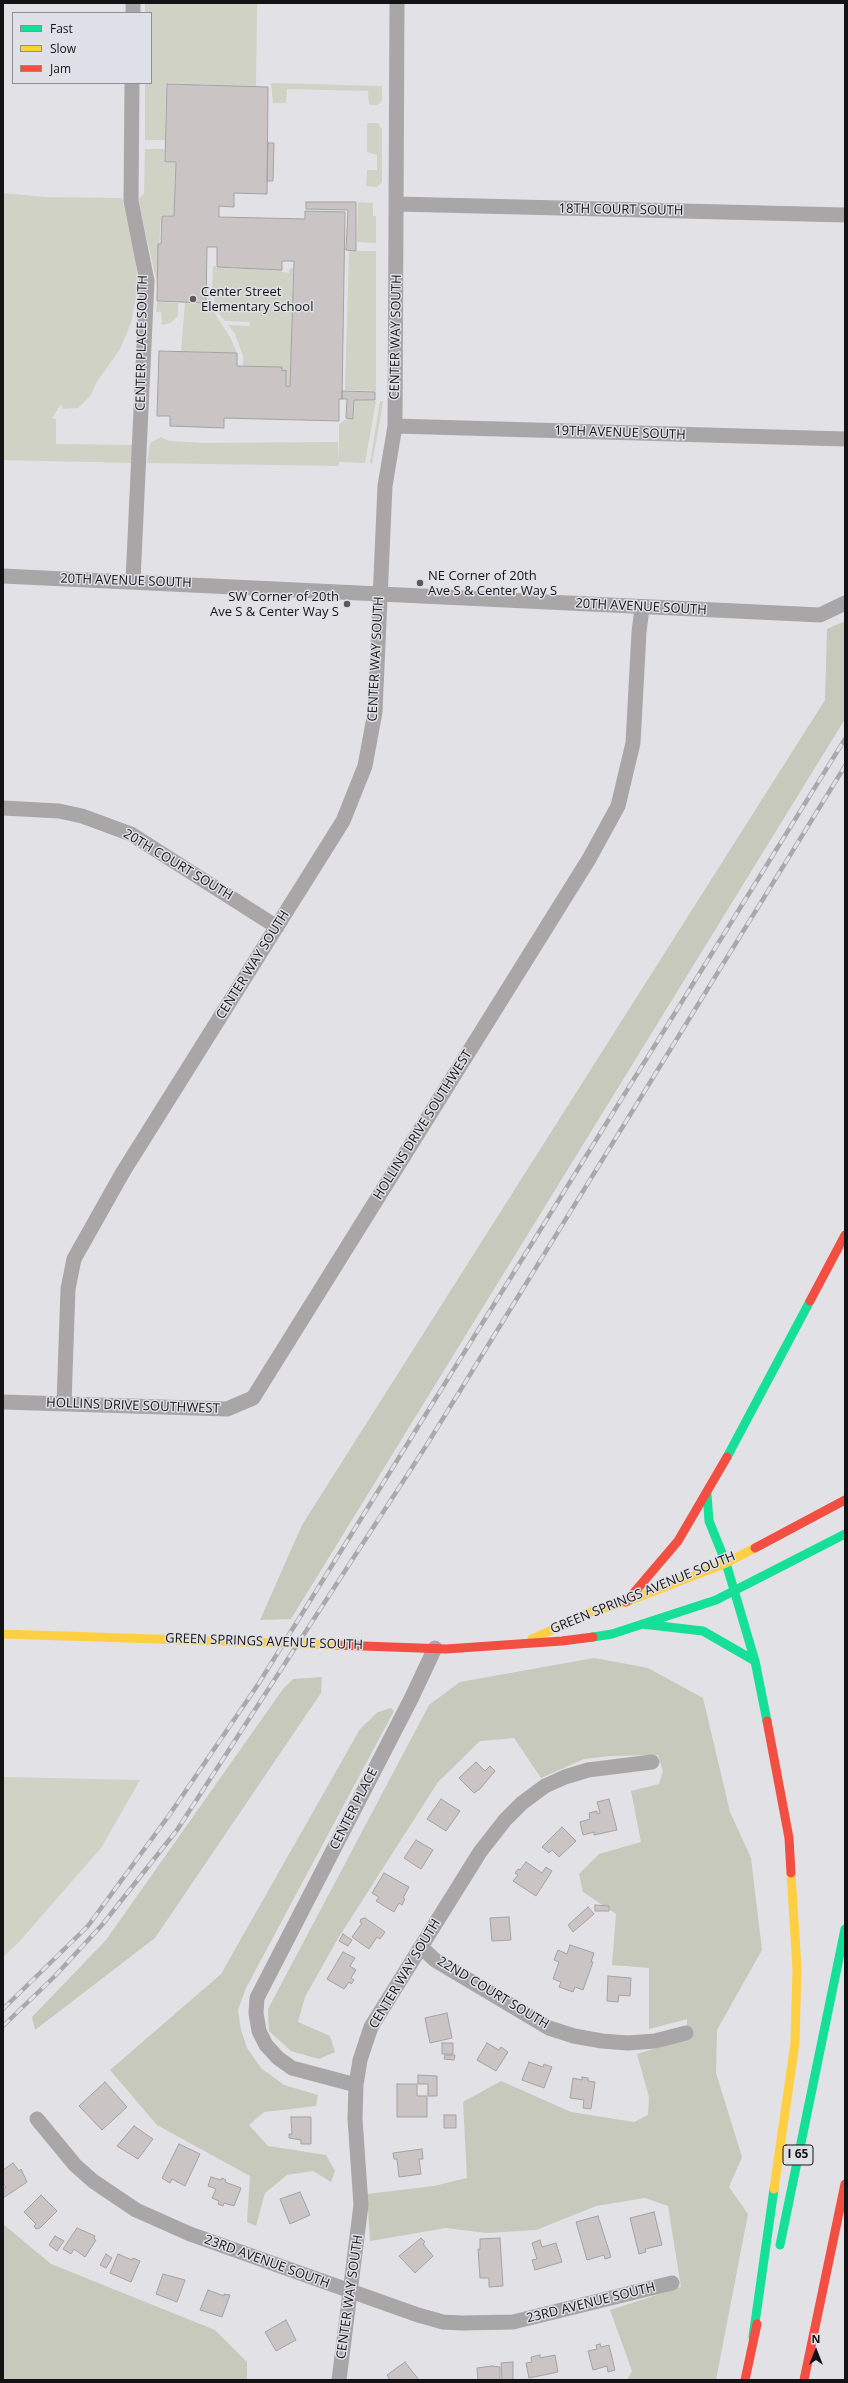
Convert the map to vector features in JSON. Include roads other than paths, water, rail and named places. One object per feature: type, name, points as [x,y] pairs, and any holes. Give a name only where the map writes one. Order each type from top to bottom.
[{"type":"main road","points":[[626,1602],[678,1541],[707,1494],[845,1235]]},
{"type":"main road","points":[[707,1494],[709,1521],[726,1563],[755,1661],[789,1838],[797,1969],[795,2043],[753,2337],[745,2380]]},
{"type":"main road","name":"GREEN SPRINGS AVENUE SOUTH","points":[[525,1642],[591,1612],[626,1602],[726,1563],[845,1500]]},
{"type":"main road","name":"GREEN SPRINGS AVENUE SOUTH","points":[[3,1634],[435,1648],[562,1641],[612,1634],[716,1600],[845,1534]]},
{"type":"main road","points":[[642,1624],[703,1631],[755,1661]]},
{"type":"main road","name":"I 65","points":[[779,2251],[845,1929]]},
{"type":"main road","points":[[804,2380],[845,2184]]},
{"type":"main road","points":[[753,2337],[771,2280]]},
{"type":"street","name":"CENTER WAY SOUTH","points":[[64,1403],[68,1289],[74,1259],[123,1172],[277,927],[342,820],[365,766],[375,712],[385,486],[395,426],[398,204],[397,3]]},
{"type":"street","name":"CENTER PLACE SOUTH","points":[[132,84],[131,201],[147,282],[133,581]]},
{"type":"street","name":"18TH COURT SOUTH","points":[[398,204],[845,215]]},
{"type":"street","name":"19TH AVENUE SOUTH","points":[[395,426],[845,439]]},
{"type":"street","name":"20TH AVENUE SOUTH","points":[[3,576],[380,593],[642,608],[820,615],[845,603]]},
{"type":"street","name":"HOLLINS DRIVE SOUTHWEST","points":[[3,1402],[227,1408],[253,1398],[589,859],[618,806],[633,744],[639,632],[642,608]]},
{"type":"street","name":"20TH COURT SOUTH","points":[[3,808],[74,814],[125,832],[153,847],[277,927]]},
{"type":"street","name":"CENTER PLACE","points":[[356,2085],[292,2068],[278,2058],[266,2045],[259,2031],[256,2013],[257,1998],[408,1706],[435,1648]]},
{"type":"street","name":"CENTER WAY SOUTH","points":[[339,2380],[361,2205],[355,2118],[356,2085],[360,2060],[371,2027],[484,1846],[505,1820],[545,1786],[565,1777],[588,1770],[652,1762]]},
{"type":"street","name":"22ND COURT SOUTH","points":[[421,1947],[435,1960],[549,2028],[574,2036],[602,2042],[628,2043],[656,2041],[686,2033]]},
{"type":"street","name":"23RD AVENUE SOUTH","points":[[38,2119],[75,2165],[93,2181],[136,2210],[190,2234],[351,2293],[443,2322],[488,2324],[538,2318],[672,2283]]},
{"type":"railway","points":[[3,2009],[88,1926],[170,1814],[259,1683],[845,739]]},
{"type":"railway","points":[[3,2026],[55,1976],[102,1925],[177,1830],[426,1446],[845,766]]},
{"type":"place","name":"Center Street Elementary School","points":[[193,299]]},
{"type":"place","name":"NE Corner of 20th Ave S & Center Way S","points":[[420,583]]},
{"type":"place","name":"SW Corner of 20th Ave S & Center Way S","points":[[347,604]]}]
